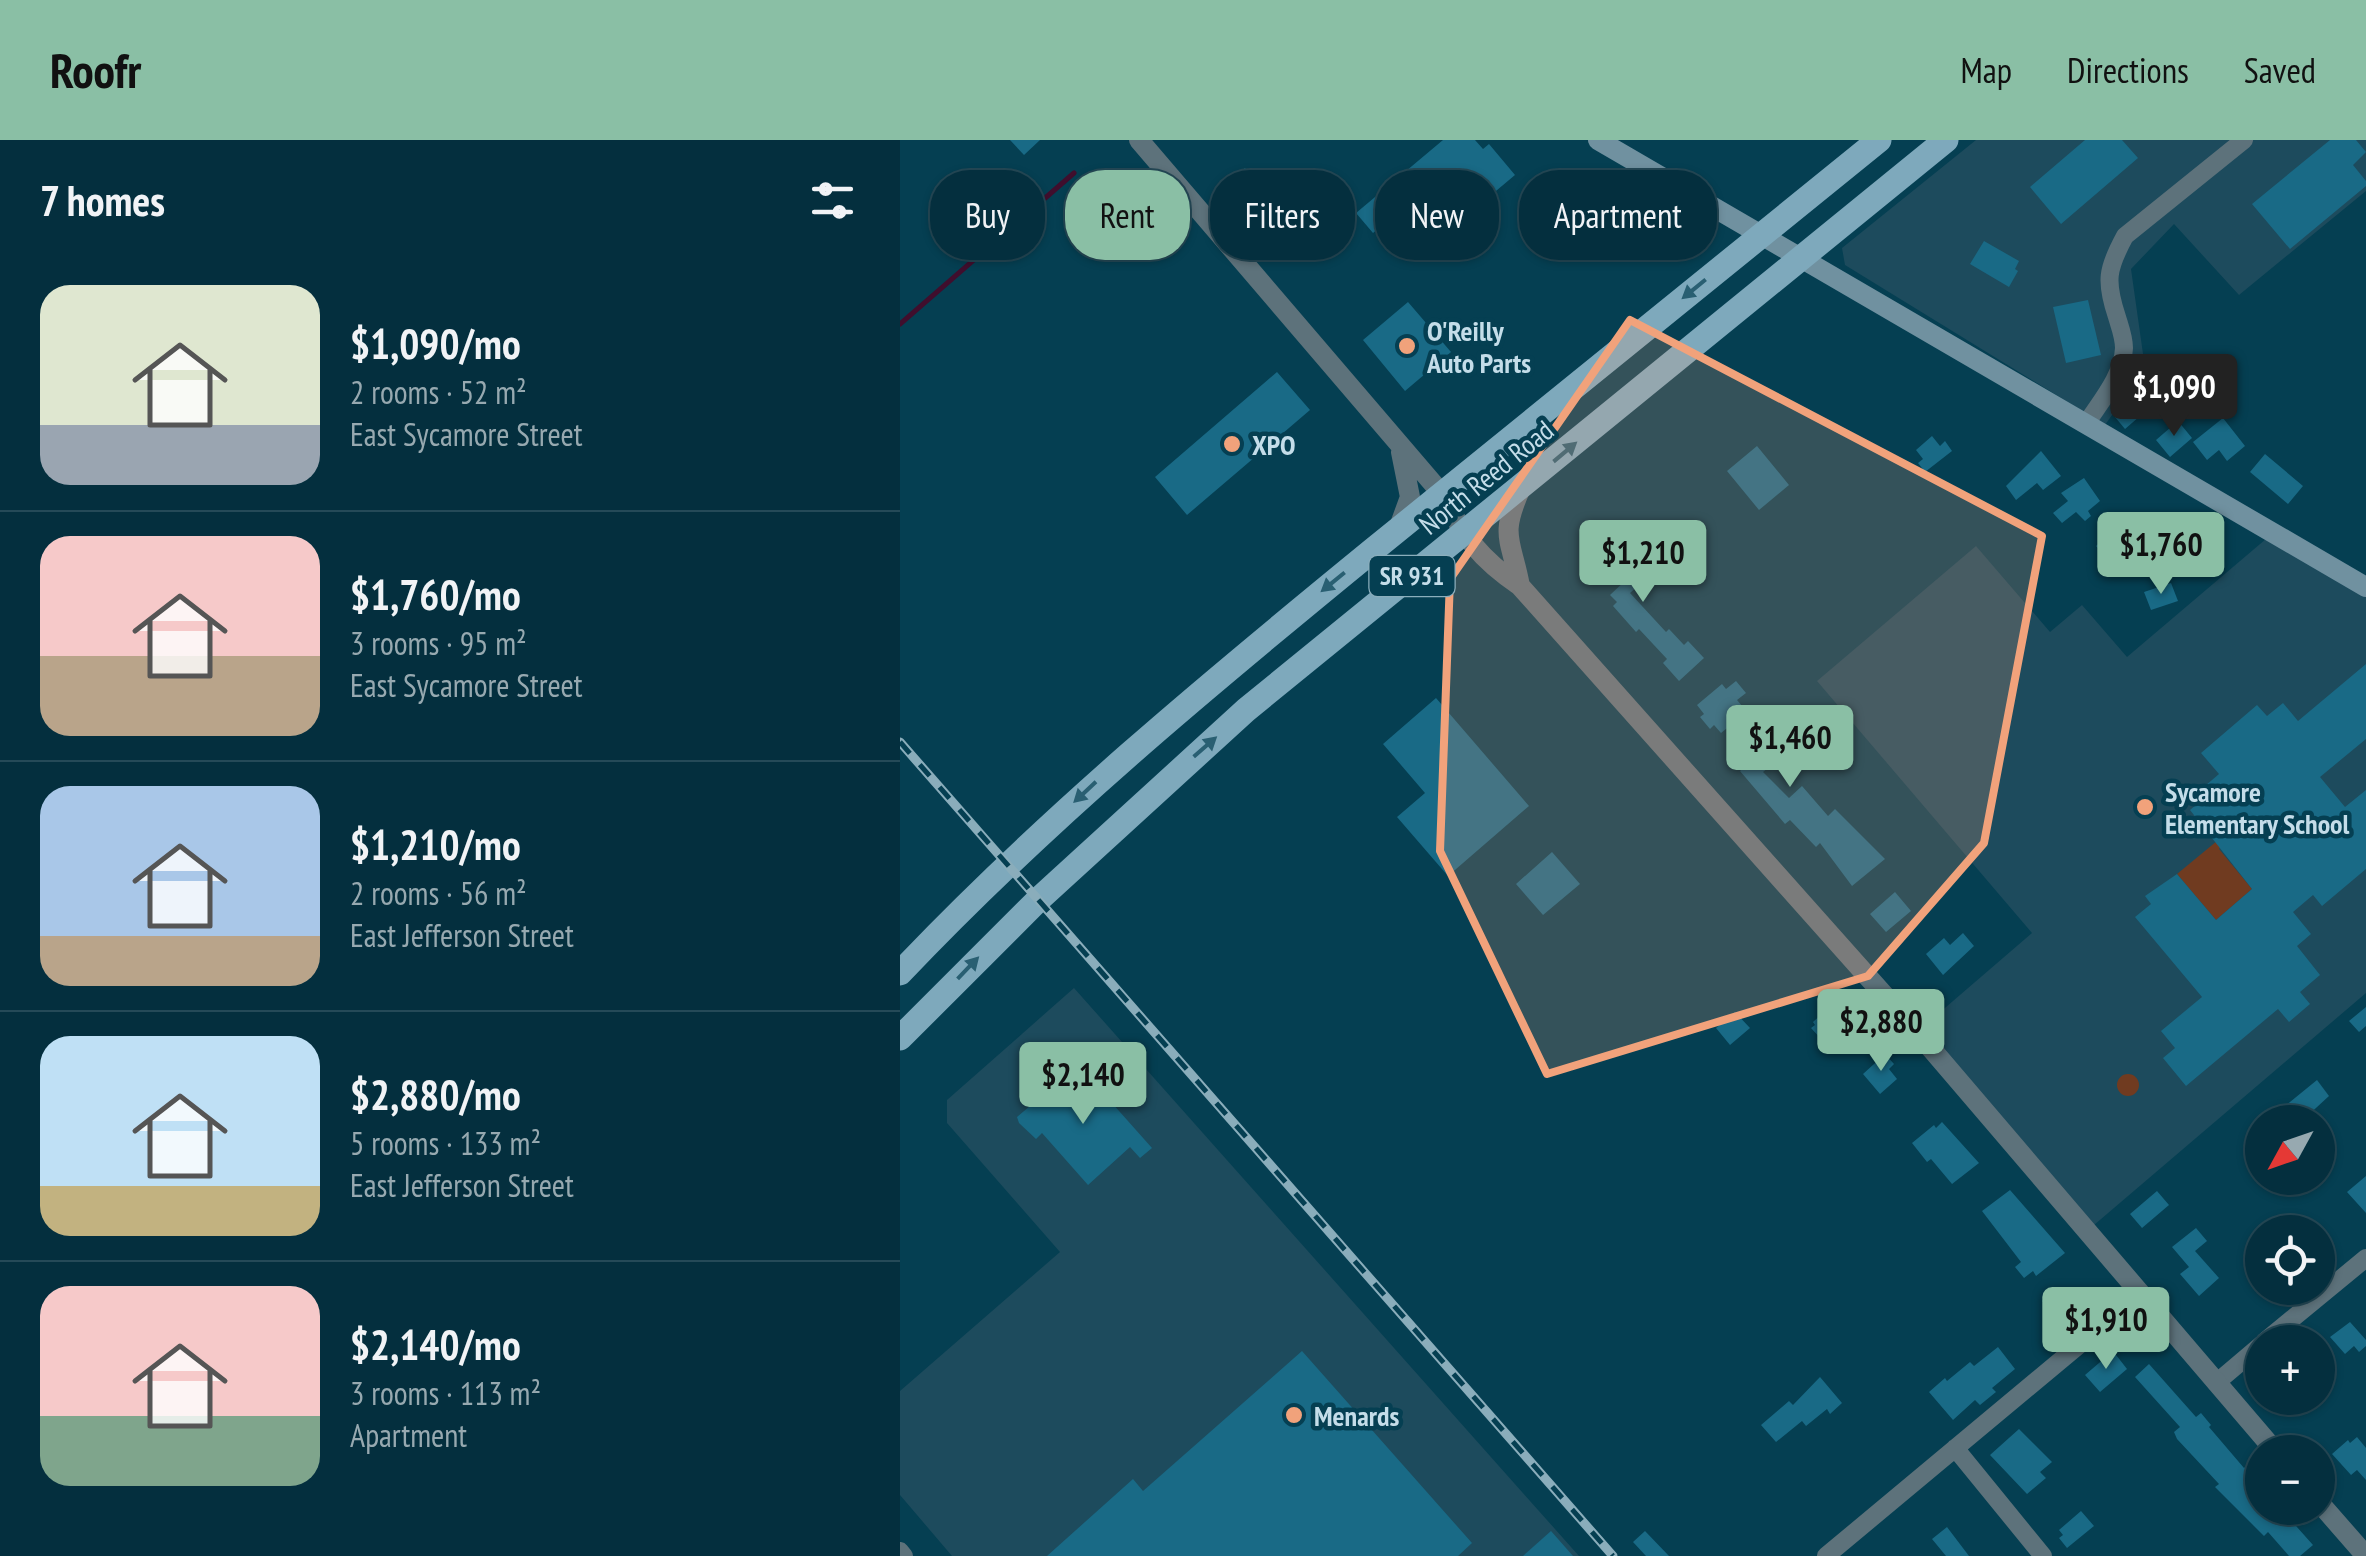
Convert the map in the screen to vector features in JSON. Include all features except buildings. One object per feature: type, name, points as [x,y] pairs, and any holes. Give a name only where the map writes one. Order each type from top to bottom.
[{"type":"main road","points":[[1598,140],[2366,587]]},
{"type":"main road","name":"North Reed Road","points":[[900,974],[1108,770],[1223,671],[1879,140]]},
{"type":"main road","name":"North Reed Road","points":[[900,1038],[1038,900],[1246,710],[1946,140]]},
{"type":"street","points":[[1138,140],[1442,494],[1463,534],[1489,565],[1520,586],[1917,1032],[2261,1435]]},
{"type":"street","points":[[2086,424],[2122,363],[2123,334],[2108,292],[2111,262],[2125,236],[2244,140]]},
{"type":"street","points":[[1394,436],[1410,482],[1410,497],[1398,530]]},
{"type":"street","points":[[1520,586],[1506,532],[1508,516],[1521,488]]},
{"type":"street","points":[[2286,1325],[2366,1258]]},
{"type":"street","points":[[1826,1556],[2139,1294]]},
{"type":"street","points":[[2216,1383],[2245,1359]]},
{"type":"street","points":[[1955,1448],[2044,1556]]},
{"type":"street","points":[[2335,1520],[2366,1556]]},
{"type":"highlighted area","points":[[1630,320],[2042,536],[1984,843],[1868,976],[1547,1074],[1440,851],[1450,579]]},
{"type":"shaded area","points":[[1976,140],[2366,140],[2366,191],[2239,295],[2174,224],[2131,269],[2145,368],[2105,425],[1845,265],[1842,248]]},
{"type":"shaded area","name":"Sycamore Elementary School","points":[[2273,533],[2366,587],[2366,993],[2087,1231],[1917,1032],[2032,933],[1817,681],[1976,546],[2050,632],[2082,605],[2127,657]]},
{"type":"shaded area","points":[[2217,841],[2219,849],[2252,889],[2216,920],[2177,874]]},
{"type":"shaded area","points":[[1074,988],[1579,1556],[952,1556],[900,1495],[900,1391],[1060,1252],[947,1123],[947,1100]]},
{"type":"shaded area","points":[[2128,1074],[2136,1077],[2136,1093],[2128,1096],[2120,1093],[2117,1085],[2120,1077]]},
{"type":"waterway","points":[[900,324],[1065,181]]},
{"type":"railway","points":[[900,742],[1613,1556]]},
{"type":"place","name":"O'Reilly Auto Parts","points":[[1407,346]]},
{"type":"place","name":"XPO","points":[[1232,444]]},
{"type":"place","name":"Sycamore Elementary School","points":[[2145,807]]},
{"type":"place","name":"Menards","points":[[1294,1415]]}]
